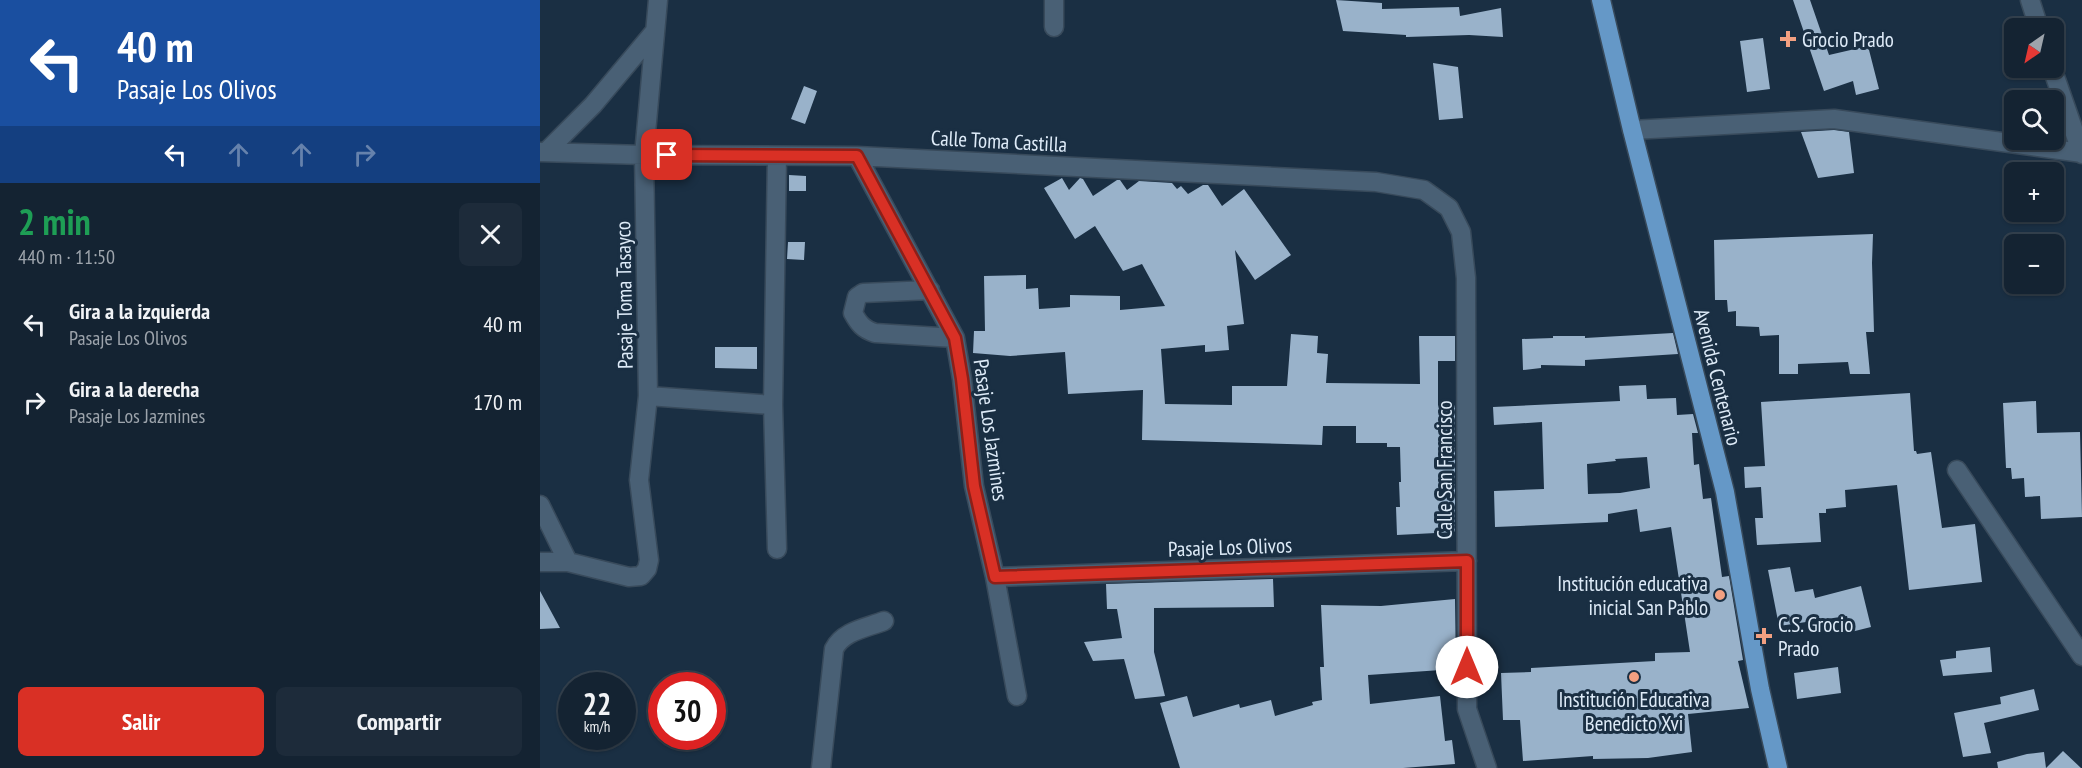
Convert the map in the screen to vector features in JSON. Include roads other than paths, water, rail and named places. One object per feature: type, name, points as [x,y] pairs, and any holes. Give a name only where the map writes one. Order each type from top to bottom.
[{"type":"main road","name":"Avenida Centenario","points":[[1601,0],[1725,492],[1760,688],[1778,768]]},
{"type":"street","name":"Pasaje Toma Tasayco","points":[[568,562],[629,577],[641,576],[647,569],[649,560],[639,480],[648,396],[644,155],[658,0]]},
{"type":"street","points":[[1054,0],[1054,27]]},
{"type":"street","points":[[2030,0],[2036,18]]},
{"type":"street","points":[[543,152],[593,105],[655,31]]},
{"type":"street","points":[[1632,130],[1834,119],[2082,154],[2055,78]]},
{"type":"street","name":"Calle Toma Castilla","points":[[543,152],[857,156],[1376,182],[1424,190],[1449,208]]},
{"type":"street","points":[[777,156],[772,405],[777,549]]},
{"type":"street","name":"Pasaje Los Jazmines","points":[[857,156],[955,338],[974,486],[995,577],[1017,696]]},
{"type":"street","name":"Calle San Francisco","points":[[1449,208],[1461,232],[1466,278],[1467,709],[1487,768]]},
{"type":"street","points":[[930,290],[863,293],[857,297],[853,314],[859,325],[874,333],[955,338]]},
{"type":"street","points":[[648,396],[772,405]]},
{"type":"street","points":[[1957,470],[2082,656]]},
{"type":"street","points":[[540,505],[568,562],[540,561]]},
{"type":"street","name":"Pasaje Los Olivos","points":[[995,577],[1467,561]]},
{"type":"street","points":[[821,768],[834,649],[838,640],[848,634],[884,621]]},
{"type":"place","name":"Grocio Prado","points":[[1788,39]]},
{"type":"place","name":"Institución educativa inicial San Pablo","points":[[1720,595]]},
{"type":"place","name":"C.S. Grocio Prado","points":[[1764,636]]},
{"type":"place","name":"Institución Educativa Benedicto Xvi","points":[[1634,677]]}]
